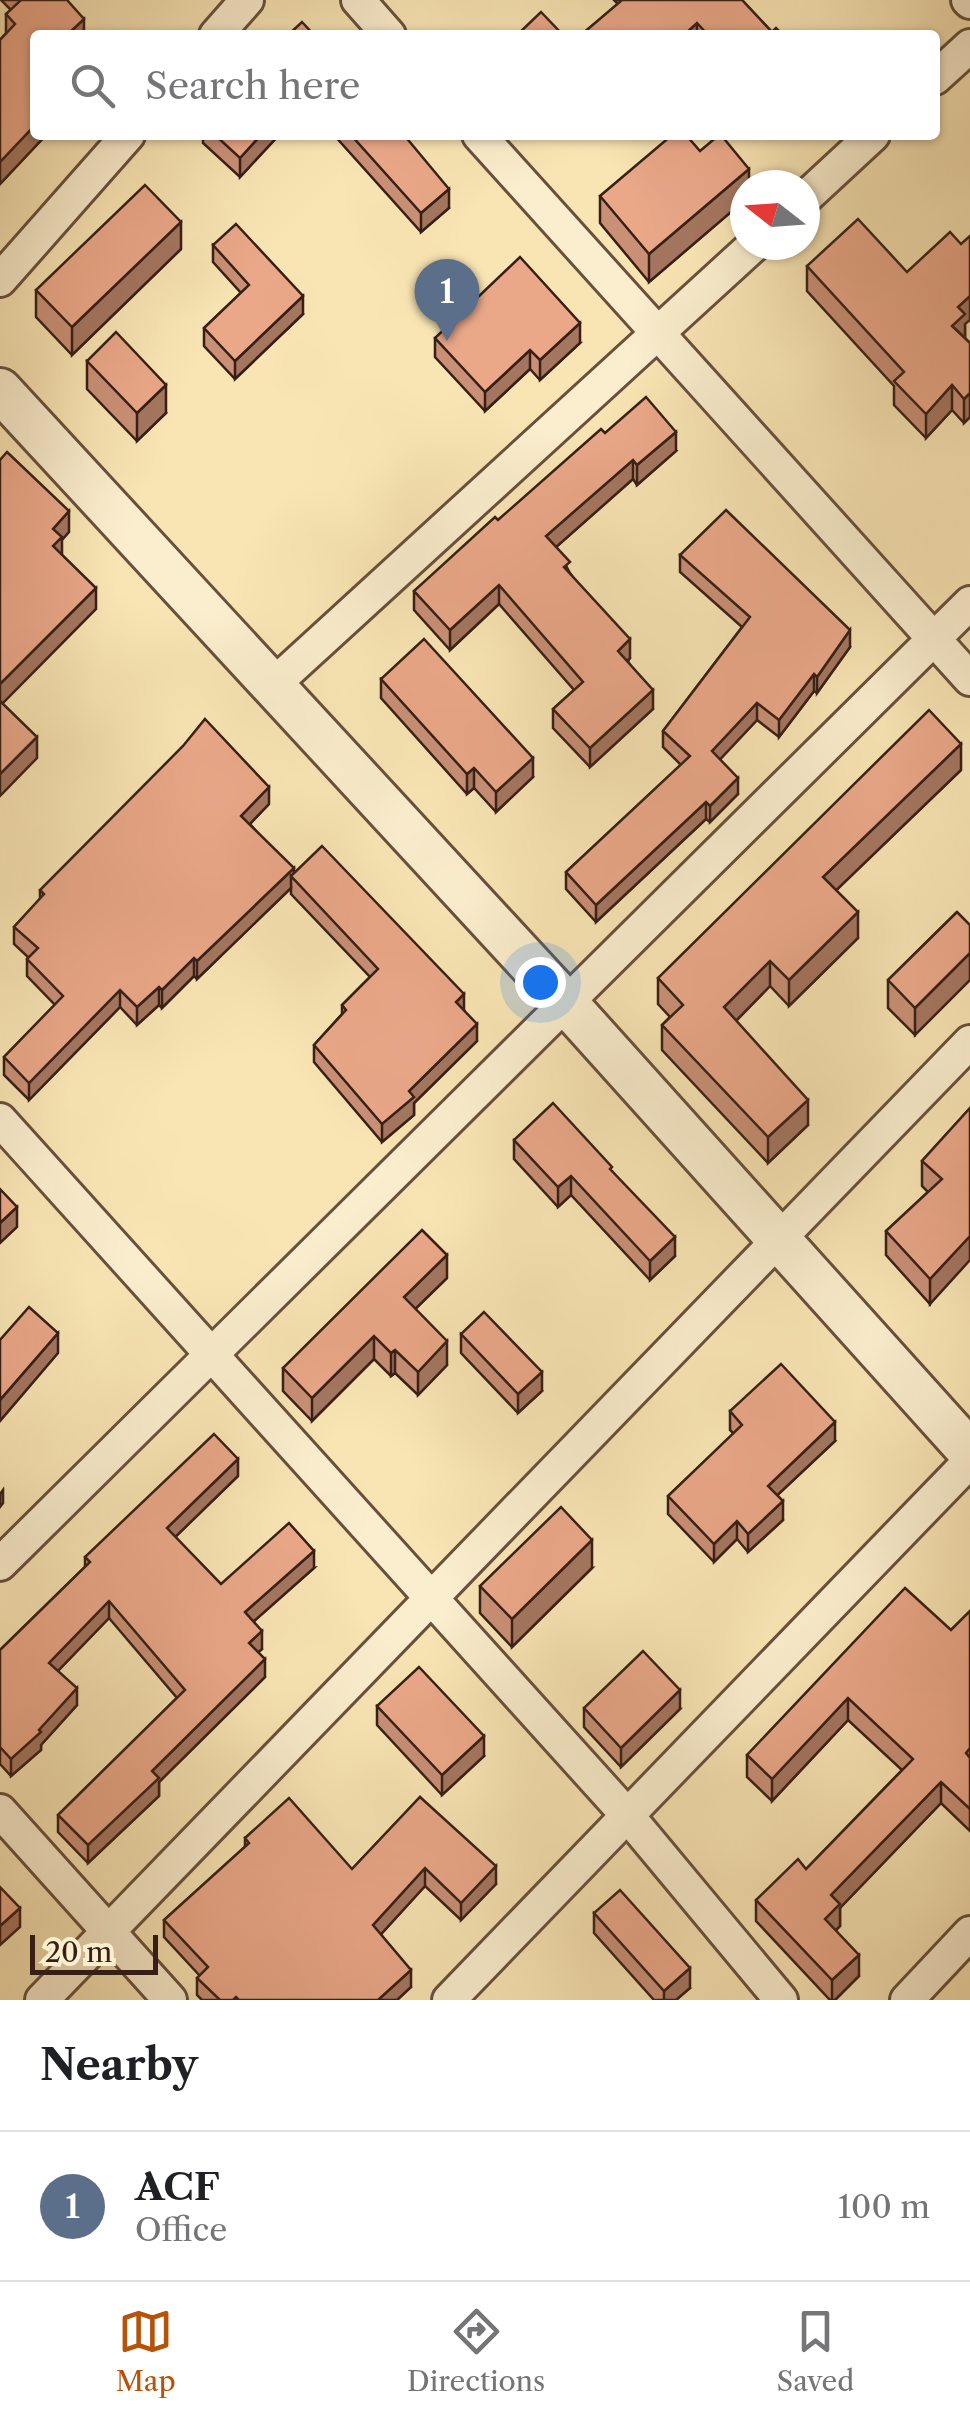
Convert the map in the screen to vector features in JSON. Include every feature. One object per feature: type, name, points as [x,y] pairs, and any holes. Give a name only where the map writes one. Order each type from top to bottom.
[{"type":"street","points":[[220,30],[247,0]]},
{"type":"street","points":[[358,0],[385,30]]},
{"type":"street","points":[[940,73],[970,46]]},
{"type":"street","points":[[0,280],[124,140]]},
{"type":"street","points":[[484,140],[970,679]]},
{"type":"street","points":[[820,184],[869,140]]},
{"type":"street","points":[[273,686],[738,260]]},
{"type":"street","points":[[0,390],[566,1003],[970,1452]]},
{"type":"street","points":[[0,1564],[970,603]]},
{"type":"street","points":[[42,2000],[970,1042]]},
{"type":"street","points":[[0,1120],[627,1815],[781,2000]]},
{"type":"street","points":[[449,2000],[970,1461]]},
{"type":"street","points":[[0,1810],[170,2000]]},
{"type":"street","points":[[907,2000],[970,1933]]},
{"type":"building","points":[[21,0],[67,0],[84,19],[72,30],[30,30],[30,130],[0,162],[0,40],[15,24],[6,14]]},
{"type":"building","points":[[622,0],[742,0],[770,30],[703,30],[697,23],[689,30],[587,30]]},
{"type":"building","points":[[541,12],[558,30],[522,30]]},
{"type":"building","points":[[302,22],[309,30],[293,30]]},
{"type":"building","points":[[220,140],[256,140],[240,158]]},
{"type":"building","points":[[355,140],[408,140],[449,189],[421,213]]},
{"type":"building","points":[[666,140],[690,140],[700,151],[713,140],[725,140],[749,169],[730,170],[730,185],[649,254],[600,196]]},
{"type":"building","points":[[145,185],[181,222],[72,327],[36,290]]},
{"type":"building","points":[[858,219],[907,272],[950,232],[961,244],[970,236],[970,296],[958,307],[965,314],[952,326],[970,343],[970,393],[964,399],[952,385],[926,414],[894,381],[904,372],[807,266],[820,260],[820,254]]},
{"type":"building","points":[[236,224],[303,296],[235,361],[204,328],[249,285],[213,245]]},
{"type":"building","points":[[520,257],[580,323],[540,360],[530,350],[485,392],[435,338]]},
{"type":"building","points":[[116,332],[166,385],[137,413],[87,361]]},
{"type":"building","points":[[646,397],[676,432],[637,465],[633,460],[546,536],[570,562],[564,567],[630,639],[618,651],[653,690],[590,748],[553,709],[583,682],[499,585],[450,630],[414,591],[495,517],[498,520],[601,429],[605,433]]},
{"type":"building","points":[[7,452],[69,511],[53,529],[62,537],[53,546],[96,588],[0,684],[0,460]]},
{"type":"building","points":[[726,510],[850,630],[817,677],[814,674],[779,720],[757,703],[712,751],[738,778],[710,806],[706,802],[596,905],[566,872],[690,756],[663,731],[750,617],[680,555]]},
{"type":"building","points":[[424,639],[533,758],[496,792],[474,768],[467,774],[381,679]]},
{"type":"building","points":[[0,701],[37,737],[0,774]]},
{"type":"building","points":[[929,710],[961,744],[823,877],[858,912],[789,980],[770,961],[724,1007],[808,1100],[768,1137],[662,1025],[683,1005],[658,978]]},
{"type":"building","points":[[205,719],[269,787],[241,816],[294,868],[162,990],[159,987],[137,1007],[120,990],[29,1083],[4,1057],[63,996],[27,959],[38,948],[14,927],[44,894],[40,890]]},
{"type":"building","points":[[322,846],[464,994],[456,1002],[477,1024],[409,1091],[414,1097],[382,1124],[314,1045],[346,1010],[342,1005],[378,969],[291,876]]},
{"type":"building","points":[[957,912],[970,925],[970,953],[915,1008],[888,980]]},
{"type":"building","points":[[553,1103],[675,1237],[650,1261],[571,1176],[558,1187],[514,1140]]},
{"type":"building","points":[[970,1108],[970,1236],[930,1279],[886,1231],[942,1179],[922,1161]]},
{"type":"building","points":[[0,1189],[17,1207],[0,1223]]},
{"type":"building","points":[[422,1230],[447,1255],[404,1297],[447,1341],[418,1372],[374,1336],[312,1398],[283,1368]]},
{"type":"building","points":[[29,1307],[58,1333],[0,1400],[0,1340]]},
{"type":"building","points":[[484,1312],[542,1372],[518,1394],[461,1334]]},
{"type":"building","points":[[781,1364],[835,1422],[768,1486],[783,1501],[748,1534],[737,1521],[714,1544],[668,1496],[742,1425],[730,1411]]},
{"type":"building","points":[[214,1434],[238,1459],[167,1528],[221,1584],[289,1523],[314,1551],[245,1612],[262,1631],[249,1643],[265,1659],[152,1771],[159,1778],[88,1845],[58,1815],[185,1690],[109,1601],[49,1663],[77,1688],[41,1732],[11,1759],[0,1747],[0,1650],[90,1562],[85,1557]]},
{"type":"building","points":[[561,1507],[592,1540],[512,1619],[480,1586]]},
{"type":"building","points":[[905,1588],[951,1630],[970,1611],[970,1748],[966,1753],[970,1758],[970,1809],[941,1782],[831,1895],[840,1904],[825,1919],[859,1955],[832,1980],[756,1900],[798,1859],[806,1869],[913,1759],[848,1698],[772,1779],[747,1755]]},
{"type":"building","points":[[643,1651],[680,1690],[621,1748],[584,1708]]},
{"type":"building","points":[[419,1667],[484,1736],[442,1775],[377,1706]]},
{"type":"building","points":[[420,1797],[496,1866],[461,1903],[425,1868],[373,1925],[411,1970],[378,2000],[220,2000],[197,1978],[208,1967],[164,1920],[249,1843],[245,1838],[289,1798],[352,1869]]},
{"type":"building","points":[[0,1887],[20,1908],[0,1926]]},
{"type":"building","points":[[620,1890],[690,1968],[664,1991],[594,1913]]},
{"type":"place","name":"ACF","points":[[447,341]]}]
